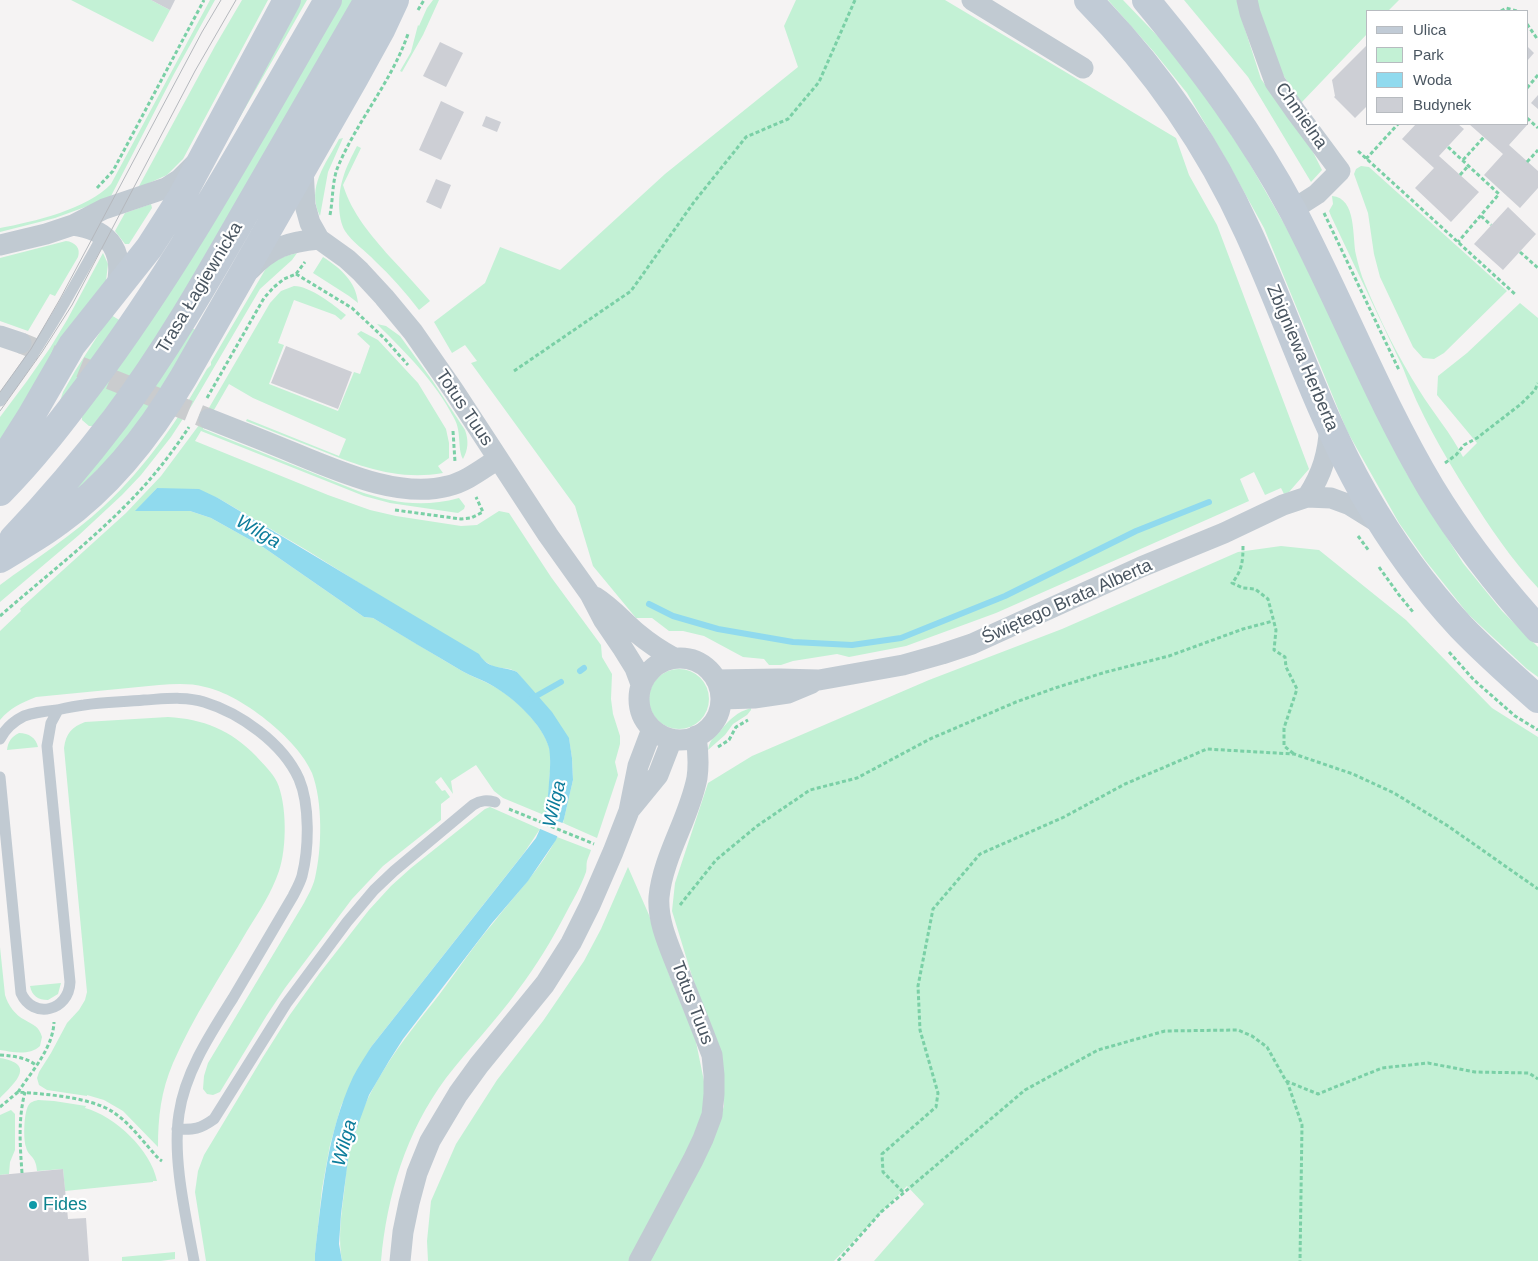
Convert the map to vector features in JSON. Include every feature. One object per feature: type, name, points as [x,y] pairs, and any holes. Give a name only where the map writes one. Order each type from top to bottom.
[{"type":"main road","points":[[0,472],[10,450],[32,416],[62,362],[84,329],[138,263],[181,198],[288,0]]},
{"type":"main road","name":"Trasa Łagiewnicka","points":[[0,492],[72,409],[154,294],[198,224],[328,0]]},
{"type":"main road","name":"Trasa Łagiewnicka","points":[[0,552],[78,467],[117,417],[152,366],[213,270],[368,0]]},
{"type":"main road","name":"Zbigniewa Herberta","points":[[1088,0],[1154,74],[1207,154],[1248,231],[1347,461],[1384,526],[1412,566],[1461,626],[1538,699]]},
{"type":"main road","points":[[1146,0],[1190,53],[1232,110],[1262,157],[1292,210],[1393,418],[1431,487],[1465,540],[1498,584],[1538,629]]},
{"type":"main road","points":[[0,559],[58,522],[104,482],[145,435],[171,397],[381,30],[406,6]]},
{"type":"street","points":[[972,0],[1083,68]]},
{"type":"street","name":"Chmielna","points":[[1247,0],[1275,82],[1340,171],[1317,194],[1292,210]]},
{"type":"street","points":[[0,245],[46,234],[73,225],[104,209],[166,188],[180,179],[206,153]]},
{"type":"street","name":"Totus Tuus","points":[[303,168],[304,205],[310,223],[319,239],[342,255],[360,271],[408,326],[454,390],[557,548],[590,594],[603,619],[635,668],[641,684]]},
{"type":"street","points":[[73,225],[94,229],[103,235],[116,252],[119,277],[116,291]]},
{"type":"street","points":[[236,285],[259,260],[273,250],[298,241],[319,239]]},
{"type":"street","points":[[0,336],[21,343]]},
{"type":"street","points":[[208,419],[333,468],[371,481],[404,488],[429,489],[454,485],[498,459]]},
{"type":"street","points":[[1307,497],[1317,482],[1324,464],[1330,425]]},
{"type":"street","name":"Świętego Brata Alberta","points":[[719,690],[779,679],[819,680],[903,665],[972,644],[1141,567],[1224,533],[1283,505],[1307,497],[1331,498],[1350,505],[1384,526]]},
{"type":"street","name":"Totus Tuus","points":[[590,594],[612,610],[657,649],[674,658]]},
{"type":"street","points":[[674,658],[686,658],[699,662],[709,670],[719,690],[719,711],[714,721],[706,730],[685,740],[661,736],[644,720],[639,708],[638,696],[646,674],[655,666],[674,658]]},
{"type":"street","points":[[400,1261],[409,1203],[417,1173],[430,1141],[458,1094],[479,1065],[545,984],[571,943],[594,896],[629,810],[638,766],[652,729]]},
{"type":"street","name":"Totus Tuus","points":[[639,1261],[703,1139],[712,1115],[714,1075],[712,1055],[663,928],[659,900],[661,883],[697,778],[699,761],[696,736]]},
{"type":"street","points":[[629,810],[658,775],[672,739]]},
{"type":"lane","points":[[0,402],[20,376],[51,328],[103,235]]},
{"type":"lane","points":[[0,739],[9,726],[26,716],[85,705],[160,699],[202,701],[236,715],[268,739],[292,765],[299,779],[304,794],[307,832],[302,877],[293,896],[211,1033],[186,1085],[179,1112],[177,1147],[194,1261]]},
{"type":"lane","points":[[0,777],[21,993],[24,999],[35,1007],[42,1009],[58,1007],[68,996],[70,982],[48,746],[51,724],[58,710]]},
{"type":"lane","points":[[177,1129],[190,1130],[202,1128],[214,1119],[286,1004],[324,952],[374,890],[473,805],[487,800],[495,802]]},
{"type":"path","points":[[90,193],[103,184],[113,171],[204,0]]},
{"type":"path","points":[[406,6],[424,0]]},
{"type":"path","points":[[514,370],[631,291],[694,202],[746,137],[788,119],[819,82],[854,0]]},
{"type":"path","points":[[1503,10],[1506,8],[1515,10]]},
{"type":"path","points":[[1528,25],[1538,40]]},
{"type":"path","points":[[329,221],[337,170],[353,138],[402,53],[410,28]]},
{"type":"path","points":[[1528,87],[1538,75]]},
{"type":"path","points":[[1528,119],[1538,128]]},
{"type":"path","points":[[1366,159],[1397,125]]},
{"type":"path","points":[[1462,160],[1484,137]]},
{"type":"path","points":[[1448,146],[1499,194],[1458,242]]},
{"type":"path","points":[[1527,162],[1538,150]]},
{"type":"path","points":[[1358,151],[1516,294]]},
{"type":"path","points":[[1460,175],[1468,166]]},
{"type":"path","points":[[1480,216],[1491,225]]},
{"type":"path","points":[[1520,252],[1538,268]]},
{"type":"path","points":[[218,378],[264,298],[284,279],[296,274],[306,260]]},
{"type":"path","points":[[296,274],[352,308],[384,338],[410,367]]},
{"type":"path","points":[[1444,464],[1456,455],[1464,445],[1477,438],[1522,404],[1535,390],[1538,383]]},
{"type":"path","points":[[452,427],[456,468]]},
{"type":"path","points":[[1242,540],[1243,561],[1239,575],[1232,583],[1243,588],[1256,589],[1268,599],[1276,630],[1274,650],[1285,657],[1286,667],[1297,689],[1284,728],[1284,746],[1294,754]]},
{"type":"path","points":[[0,616],[17,601]]},
{"type":"path","points":[[666,936],[682,901],[716,860],[758,826],[810,790],[857,778],[930,739],[1024,699],[1106,672],[1169,656],[1243,629],[1273,621]]},
{"type":"path","points":[[716,750],[729,740],[736,726],[751,719]]},
{"type":"path","points":[[903,1192],[883,1172],[882,1154],[936,1107],[938,1093],[920,1030],[918,986],[933,909],[980,854],[1064,818],[1125,784],[1207,749],[1294,754],[1353,774],[1394,793],[1448,826],[1538,889]]},
{"type":"path","points":[[522,814],[577,837]]},
{"type":"path","points":[[0,1107],[18,1092],[46,1049],[52,1034],[53,1022],[59,1021]]},
{"type":"path","points":[[838,1261],[880,1212],[1025,1090],[1098,1050],[1165,1031],[1238,1030],[1252,1036],[1266,1047],[1286,1080],[1302,1124],[1300,1261]]},
{"type":"path","points":[[0,1054],[30,1060],[36,1065]]},
{"type":"path","points":[[1286,1080],[1318,1094],[1382,1068],[1428,1063],[1475,1072],[1529,1073],[1538,1080]]},
{"type":"path","points":[[18,1092],[62,1097],[106,1108],[123,1120],[163,1163],[162,1154]]},
{"type":"path","points":[[22,1173],[20,1113],[25,1092]]},
{"type":"green space","points":[[71,0],[151,0],[170,10],[153,42]]},
{"type":"green space","points":[[210,0],[215,0],[174,74],[110,198],[55,218],[0,232],[0,228],[44,218],[89,201],[111,184]]},
{"type":"green space","points":[[242,0],[268,0],[183,159],[167,175],[138,188],[215,46]]},
{"type":"green space","points":[[295,0],[307,0],[216,159]]},
{"type":"green space","points":[[341,0],[353,0],[231,213],[145,357],[93,426],[89,426],[82,420],[82,417]]},
{"type":"green space","points":[[433,0],[439,0],[423,35],[402,72],[400,71],[411,52],[418,25]]},
{"type":"green space","points":[[796,0],[945,0],[1176,138],[1189,175],[1217,225],[1309,469],[1289,492],[1284,494],[1281,488],[1265,495],[1254,472],[1240,479],[1249,501],[996,613],[906,646],[849,657],[837,654],[793,661],[781,665],[769,665],[764,659],[743,657],[704,636],[683,631],[669,631],[652,618],[636,618],[593,566],[575,506],[471,363],[477,361],[465,345],[452,353],[434,322],[485,283],[500,247],[560,270],[665,174],[798,67],[784,26]]},
{"type":"green space","points":[[1108,0],[1123,0],[1171,50],[1243,152],[1290,234],[1407,474],[1463,563],[1502,611],[1538,647],[1538,677],[1468,614],[1425,560],[1399,523],[1347,431],[1264,228],[1223,154],[1187,93]]},
{"type":"green space","points":[[1184,0],[1238,0],[1243,23],[1261,79],[1309,144],[1322,170],[1311,182],[1248,77]]},
{"type":"green space","points":[[1255,0],[1399,0],[1389,10],[1366,10],[1366,35],[1301,103],[1273,59]]},
{"type":"green space","points":[[343,138],[328,172],[320,216],[316,205],[316,185],[339,139]]},
{"type":"green space","points":[[357,146],[361,148],[343,185],[347,196],[369,232],[430,301],[419,310],[393,279],[351,239],[342,225],[339,205],[341,184]]},
{"type":"green space","points":[[1361,166],[1369,167],[1507,291],[1444,353],[1434,359],[1423,358],[1413,347],[1380,277],[1374,254],[1368,213],[1354,174],[1356,169]]},
{"type":"green space","points":[[1332,196],[1340,198],[1350,211],[1356,255],[1361,273],[1390,338],[1419,390],[1463,457],[1477,443],[1437,395],[1438,376],[1467,353],[1520,303],[1538,318],[1538,588],[1492,530],[1432,432],[1331,216],[1329,211],[1333,204]]},
{"type":"green space","points":[[151,204],[152,208],[129,244],[125,244],[115,231],[125,213]]},
{"type":"green space","points":[[66,241],[76,246],[79,251],[78,257],[55,296],[50,294],[28,331],[0,321],[0,258]]},
{"type":"green space","points":[[103,253],[108,264],[106,281],[0,451],[0,417],[50,348]]},
{"type":"green space","points":[[297,253],[292,260],[260,289],[192,405],[171,437],[141,475],[79,535],[0,602],[0,585],[79,527],[120,491],[134,475],[161,441],[185,406],[211,365],[265,270],[279,259]]},
{"type":"green space","points":[[323,257],[351,282],[357,295],[358,303],[313,273]]},
{"type":"green space","points":[[294,286],[307,289],[328,301],[346,315],[341,320],[335,315],[294,300],[278,343],[284,345],[269,384],[338,411],[354,372],[360,374],[370,346],[357,334],[361,331],[378,340],[418,383],[446,429],[449,443],[449,458],[438,466],[443,473],[410,475],[378,470],[348,461],[246,421],[247,419],[339,456],[346,439],[253,398],[229,384],[203,429],[358,491],[383,499],[408,503],[433,503],[459,498],[465,506],[464,509],[458,513],[390,503],[364,496],[201,431],[195,441],[328,495],[370,510],[396,516],[461,526],[477,525],[499,511],[509,513],[551,577],[601,645],[602,657],[612,674],[611,699],[613,714],[620,736],[620,744],[615,762],[618,775],[597,838],[563,823],[573,780],[569,739],[517,672],[494,667],[308,551],[218,498],[157,488],[136,511],[190,511],[211,518],[263,547],[364,617],[373,618],[510,697],[534,720],[549,747],[550,756],[548,799],[544,815],[503,798],[494,791],[476,765],[451,781],[453,794],[441,777],[435,782],[450,797],[441,804],[441,820],[383,866],[352,899],[285,988],[220,1092],[213,1095],[207,1094],[203,1089],[208,1063],[304,903],[314,881],[319,853],[320,811],[312,773],[294,746],[251,708],[219,691],[199,686],[182,684],[159,685],[36,697],[16,706],[0,720],[0,631],[21,611],[20,609],[126,513],[161,476],[199,425],[270,303],[281,291]]},
{"type":"green space","points":[[111,315],[121,321],[60,401],[75,371]]},
{"type":"green space","points":[[377,324],[386,326],[400,336],[465,430],[467,445],[463,459],[456,423],[438,392],[419,368]]},
{"type":"green space","points":[[190,327],[201,333],[148,421],[58,508]]},
{"type":"green space","points":[[1281,546],[1319,550],[1406,620],[1492,708],[1538,737],[1538,1261],[874,1261],[924,1204],[907,1186],[834,1261],[650,1261],[710,1147],[724,1106],[720,1056],[672,911],[675,883],[708,783],[752,756],[929,680],[1062,629],[1238,552]]},
{"type":"green space","points":[[673,669],[685,669],[696,674],[704,682],[709,693],[707,711],[696,724],[685,729],[673,729],[662,724],[654,716],[649,705],[649,693],[654,682],[662,674]]},
{"type":"green space","points":[[751,708],[747,715],[733,724],[725,735],[708,750],[711,741],[731,719]]},
{"type":"green space","points":[[168,717],[205,723],[237,739],[256,756],[277,782],[283,802],[285,839],[282,861],[269,894],[199,1012],[173,1063],[161,1104],[158,1147],[123,1111],[104,1100],[87,1095],[47,1090],[39,1085],[37,1078],[67,1023],[85,1000],[87,992],[64,748],[66,738],[73,728],[85,722]]},
{"type":"green space","points":[[19,733],[32,737],[38,747],[7,750],[10,740]]},
{"type":"green space","points":[[490,807],[540,829],[524,853],[371,1047],[341,1106],[330,1145],[322,1189],[315,1261],[206,1261],[195,1192],[198,1171],[204,1155],[263,1057],[319,974],[369,910],[411,868]]},
{"type":"green space","points":[[557,837],[591,850],[586,872],[577,893],[544,953],[531,972],[501,1013],[446,1078],[420,1120],[409,1142],[394,1188],[388,1212],[381,1261],[342,1261],[340,1227],[348,1157],[364,1107],[374,1087],[397,1049],[536,870]]},
{"type":"green space","points":[[628,867],[649,915],[670,977],[695,1037],[706,1091],[701,1124],[629,1261],[428,1261],[427,1241],[431,1201],[456,1144],[497,1080],[543,1021],[584,961],[601,929]]},
{"type":"green space","points":[[0,947],[5,995],[8,1002],[21,1018],[37,1028],[41,1033],[40,1046],[31,1051],[10,1052],[0,1050]]},
{"type":"green space","points":[[61,983],[58,994],[48,1000],[36,997],[30,986]]},
{"type":"green space","points":[[0,1058],[17,1065],[20,1069],[20,1074],[12,1086],[0,1098]]},
{"type":"green space","points":[[38,1100],[86,1106],[85,1108],[108,1118],[139,1146],[153,1169],[157,1181],[65,1191],[63,1169],[37,1171],[34,1159],[28,1153],[26,1147],[24,1132],[28,1106]]},
{"type":"green space","points":[[11,1110],[15,1114],[15,1150],[10,1162],[9,1174],[0,1175],[0,1115]]},
{"type":"green space","points":[[175,1252],[175,1259],[122,1261],[122,1257]]},
{"type":"water","name":"Wilga","points":[[157,488],[199,489],[218,498],[479,654],[487,663],[517,672],[552,712],[569,738],[573,780],[564,819],[556,840],[528,881],[492,923],[403,1039],[369,1095],[349,1152],[339,1244],[342,1261],[315,1261],[315,1254],[331,1142],[344,1098],[353,1077],[371,1047],[536,838],[547,804],[550,769],[549,748],[541,730],[534,721],[501,691],[462,671],[373,618],[364,617],[263,547],[211,518],[190,511],[135,511]]},
{"type":"pier","points":[[542,815],[565,824],[559,837],[538,828]]},
{"type":"building","points":[[151,0],[175,0],[170,10]]},
{"type":"building","points":[[440,42],[463,53],[446,87],[423,76]]},
{"type":"building","points":[[1366,46],[1366,107],[1355,118],[1334,97],[1332,80]]},
{"type":"building","points":[[1528,47],[1534,53],[1528,60]]},
{"type":"building","points":[[1538,95],[1538,109],[1531,103]]},
{"type":"building","points":[[441,101],[464,112],[441,160],[419,150]]},
{"type":"building","points":[[486,116],[501,122],[497,132],[482,126]]},
{"type":"building","points":[[1415,125],[1459,125],[1464,129],[1439,156],[1479,192],[1451,222],[1415,188],[1434,168],[1402,139]]},
{"type":"building","points":[[1470,125],[1527,125],[1509,145],[1538,171],[1538,188],[1520,208],[1484,175],[1503,154]]},
{"type":"building","points":[[436,179],[451,185],[441,209],[426,202]]},
{"type":"building","points":[[1508,207],[1536,234],[1503,270],[1474,244]]},
{"type":"building","points":[[286,346],[352,372],[338,409],[271,383]]},
{"type":"building","name":"Fides","points":[[63,1169],[68,1219],[86,1218],[89,1261],[0,1261],[0,1175]]},
{"type":"waterway","points":[[649,604],[673,616],[718,629],[793,642],[852,645],[901,638],[1005,596],[1136,531],[1209,502]]},
{"type":"waterway","points":[[580,671],[584,668]]},
{"type":"waterway","points":[[531,699],[561,682]]},
{"type":"tunnel","points":[[21,343],[209,419]]},
{"type":"tram line","points":[[0,392],[31,349],[60,299],[202,32],[221,0]]},
{"type":"tram line","points":[[0,411],[42,352],[72,305],[195,71],[236,0]]},
{"type":"place","name":"Fides","points":[[33,1205]]}]
